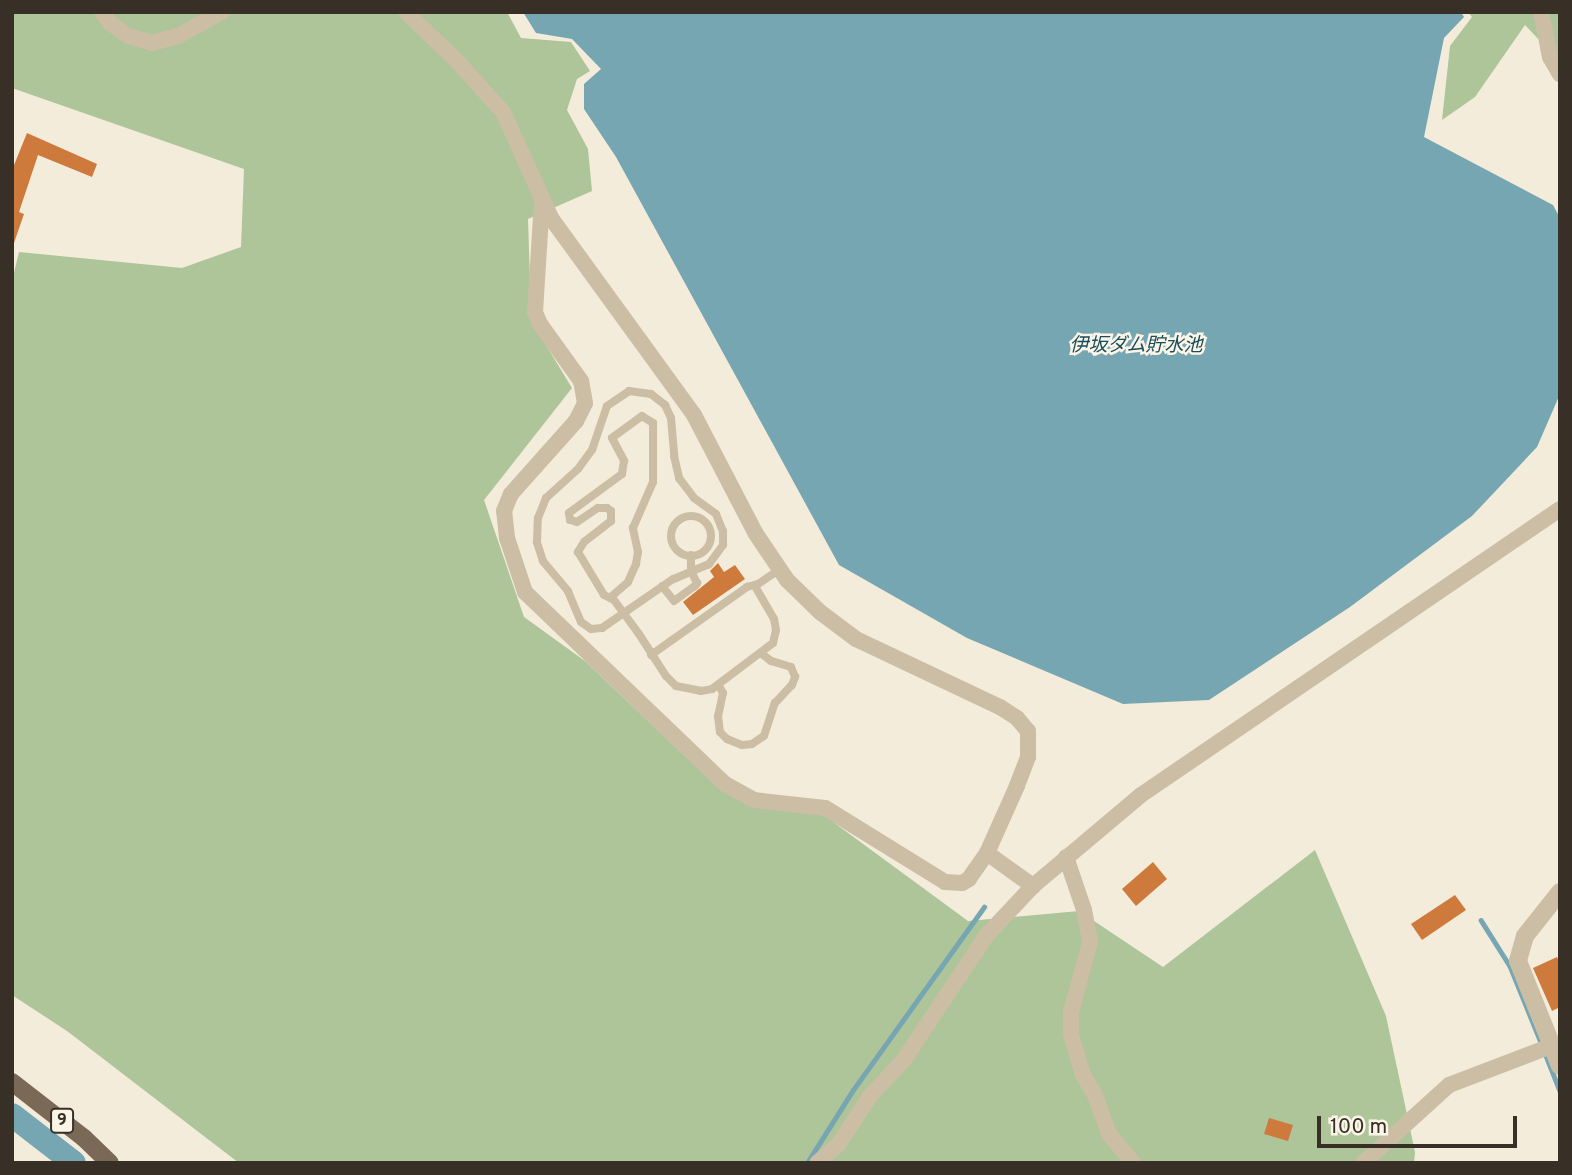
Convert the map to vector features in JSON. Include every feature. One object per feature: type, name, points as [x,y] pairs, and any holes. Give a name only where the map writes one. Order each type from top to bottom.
[{"type":"main road","name":"9","points":[[12,1082],[84,1138],[110,1163]]},
{"type":"street","points":[[102,12],[109,22],[128,36],[152,43],[178,36],[222,12]]},
{"type":"street","points":[[406,12],[457,61],[503,112],[542,200],[559,231],[694,415],[779,570],[820,612],[856,639],[985,699],[1023,723],[1030,738],[1028,757],[987,853],[969,879],[962,883],[945,882],[825,808],[754,800],[725,784],[525,592],[507,538],[504,510],[511,494],[576,421],[585,403],[581,381],[534,312],[542,200]]},
{"type":"street","points":[[1541,12],[1550,57],[1560,74]]},
{"type":"street","points":[[817,1163],[838,1145],[870,1096],[903,1061],[986,936],[1033,886],[1141,795],[1560,509]]},
{"type":"street","points":[[987,853],[1033,886]]},
{"type":"street","points":[[1066,857],[1084,910],[1090,942],[1071,1012],[1070,1035],[1109,1134],[1133,1163]]},
{"type":"street","points":[[1560,892],[1525,936],[1518,961],[1546,1048],[1560,1066]]},
{"type":"street","points":[[1363,1163],[1449,1085],[1546,1048]]},
{"type":"lane","points":[[645,392],[665,405],[671,418],[679,478],[694,498],[716,514],[722,524],[724,537],[718,555],[709,564],[691,571],[662,586],[601,628],[591,629],[581,622],[568,591],[547,567],[537,542],[538,518],[542,504],[586,460],[596,440],[603,412],[622,393],[645,392]]},
{"type":"lane","points":[[613,598],[624,587],[634,570],[638,552],[633,528],[653,482],[653,423],[642,416],[612,438],[624,461],[622,474],[569,513],[570,520],[577,522],[598,509],[607,508],[611,511],[611,521],[583,542],[578,552],[604,595],[613,598],[651,655],[676,686],[701,691],[719,686],[773,643],[776,625],[754,585]]},
{"type":"lane","points":[[688,516],[701,519],[711,534],[704,551],[691,555],[676,548],[671,535],[676,523],[688,516]]},
{"type":"lane","points":[[662,586],[674,601],[695,586],[691,555]]},
{"type":"lane","points":[[651,655],[779,570]]},
{"type":"lane","points":[[719,686],[723,693],[718,720],[723,735],[743,745],[752,744],[765,736],[775,703],[792,685],[794,677],[791,667],[771,661],[762,654]]},
{"type":"green space","points":[[12,12],[507,12],[521,38],[571,42],[590,71],[577,79],[567,110],[588,149],[592,191],[528,219],[531,312],[535,327],[572,388],[484,500],[524,617],[585,661],[710,780],[825,816],[968,921],[1079,911],[1163,967],[1315,850],[1386,1016],[1415,1152],[1414,1163],[239,1163],[67,1031],[12,995],[12,281],[19,252],[182,268],[241,247],[244,169],[12,88]]},
{"type":"green space","points":[[1468,12],[1560,12],[1560,62],[1525,25],[1475,97],[1442,120],[1450,46],[1472,17]]},
{"type":"water","name":"伊坂ダム貯水池","points":[[523,12],[1461,12],[1464,17],[1444,38],[1424,137],[1553,205],[1560,218],[1560,394],[1537,447],[1472,516],[1350,607],[1209,700],[1123,704],[967,638],[839,565],[616,157],[584,109],[584,84],[601,69],[572,39],[536,33]]},
{"type":"building","points":[[27,133],[97,164],[92,177],[38,155],[19,212],[24,214],[14,243],[12,170]]},
{"type":"building","points":[[718,563],[724,572],[735,565],[745,579],[693,615],[683,602],[714,577],[710,571]]},
{"type":"building","points":[[1153,862],[1167,879],[1136,906],[1122,889]]},
{"type":"building","points":[[1455,895],[1466,910],[1422,940],[1411,924]]},
{"type":"building","points":[[1557,957],[1560,964],[1560,1007],[1552,1011],[1533,968]]},
{"type":"building","points":[[1269,1118],[1293,1125],[1288,1141],[1264,1134]]},
{"type":"waterway","points":[[807,1163],[853,1090],[984,907]]},
{"type":"waterway","points":[[1481,920],[1510,966],[1542,1045]]},
{"type":"waterway","points":[[1545,1053],[1560,1091]]},
{"type":"waterway","points":[[12,1115],[74,1163]]}]
